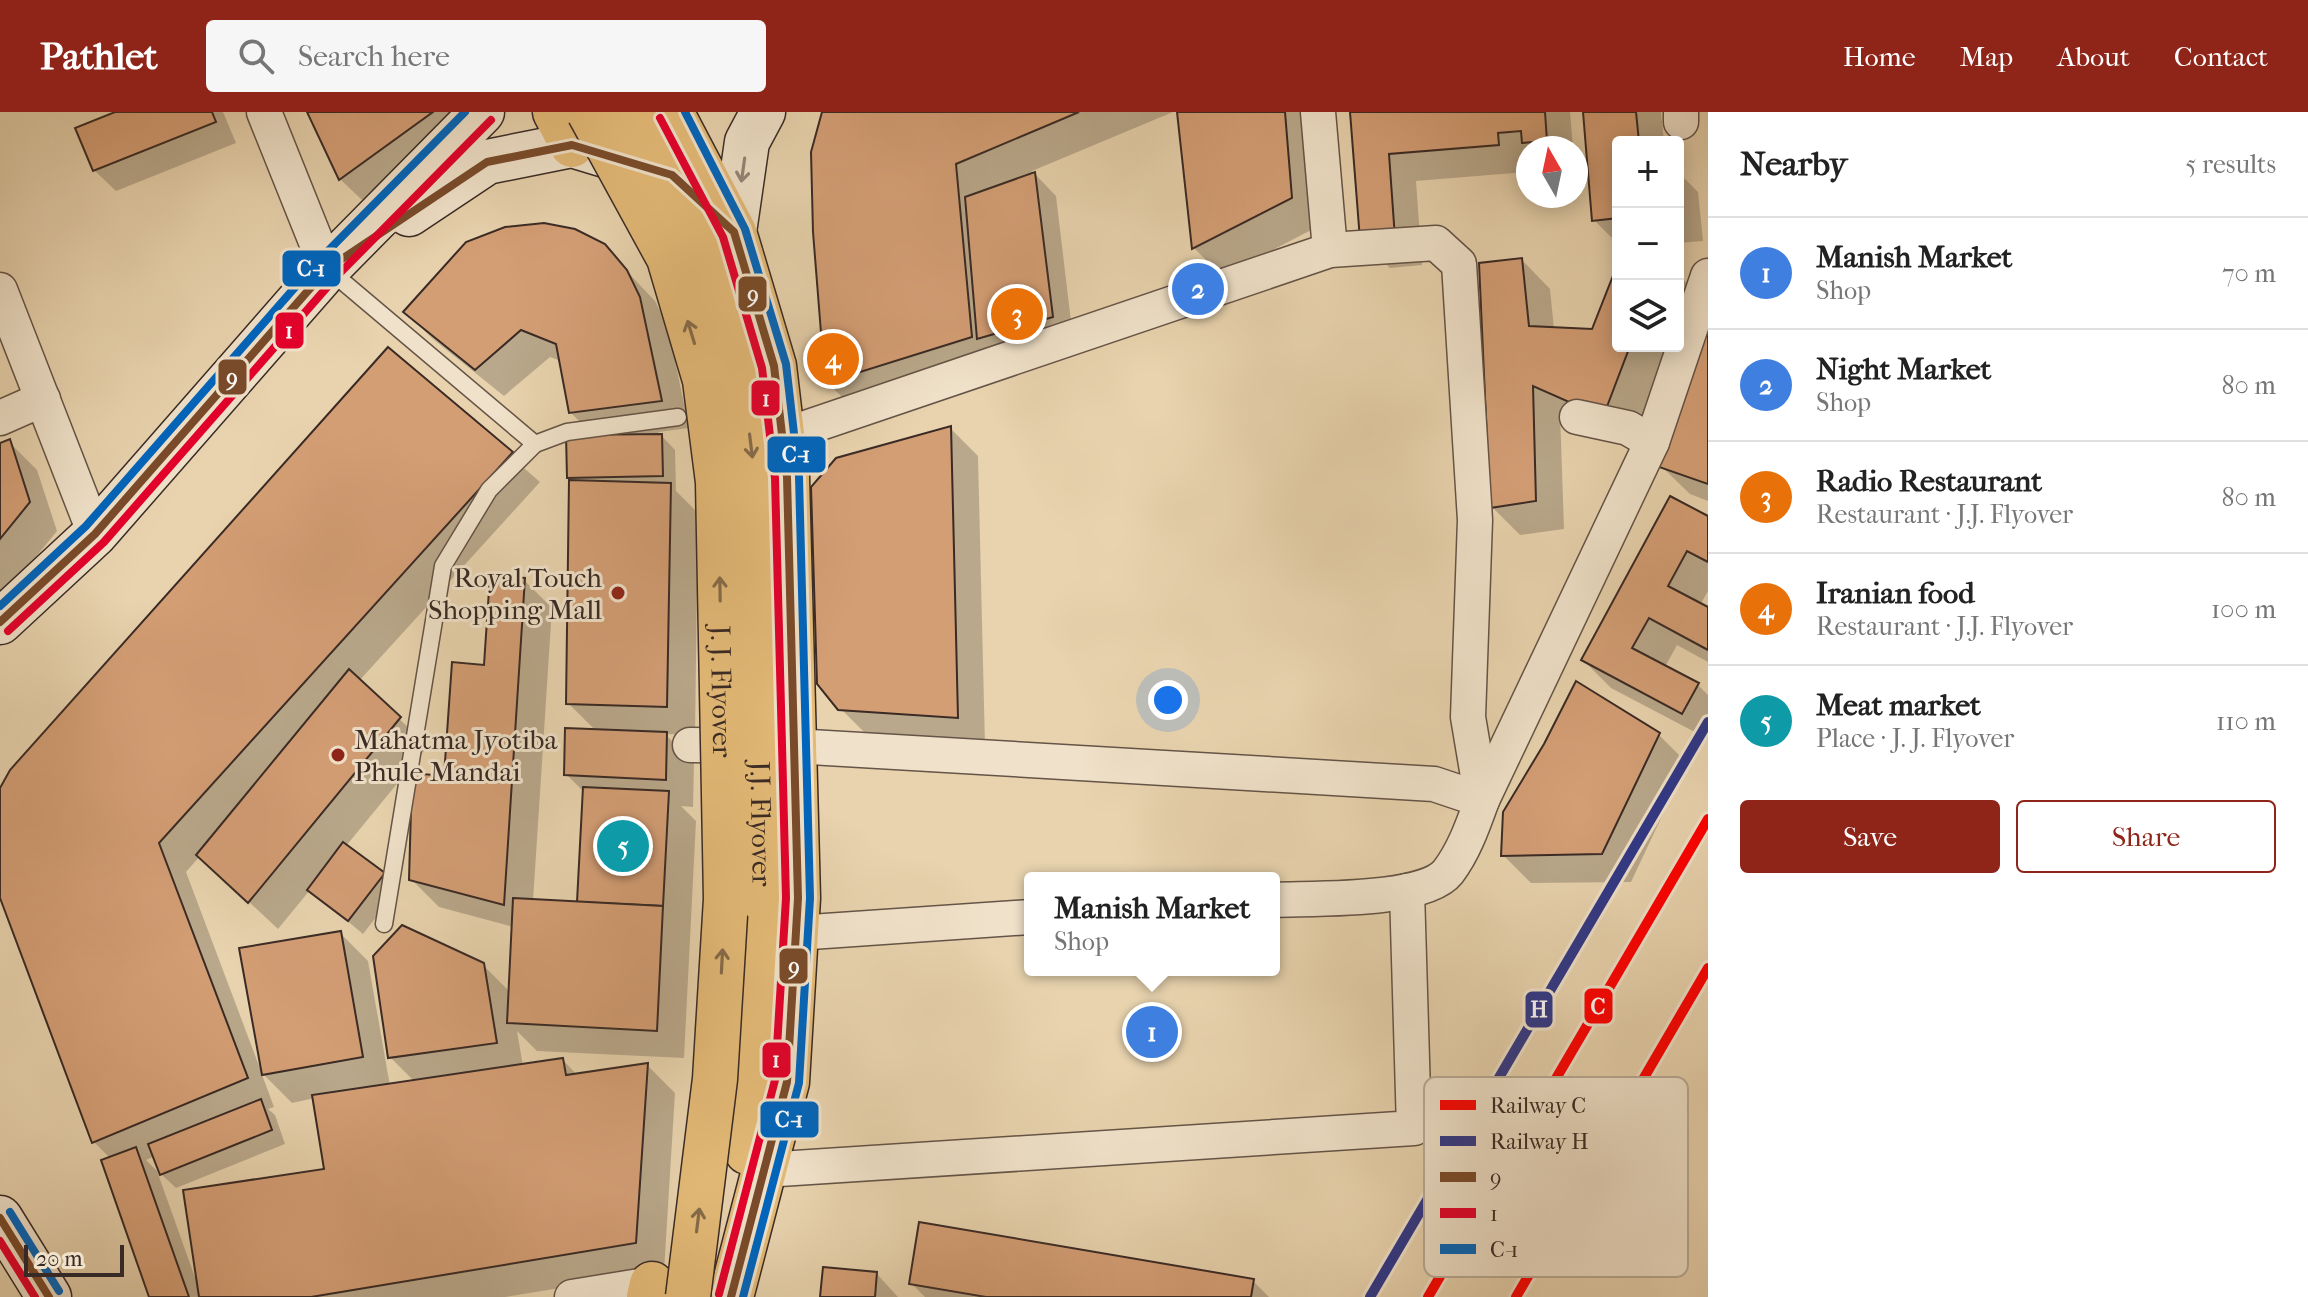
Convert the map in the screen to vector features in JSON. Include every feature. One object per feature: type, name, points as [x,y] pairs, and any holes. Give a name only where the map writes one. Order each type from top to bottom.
[{"type":"main road","points":[[0,622],[95,534],[327,269],[482,112]]},
{"type":"main road","name":"J.J. Flyover","points":[[633,112],[704,244],[742,373],[755,479],[763,900],[754,1080],[753,1184]]},
{"type":"main road","points":[[671,112],[734,232],[774,366],[787,477],[796,933],[787,1082],[753,1184],[733,1283]]},
{"type":"main road","points":[[734,232],[747,142],[763,112]]},
{"type":"main road","points":[[327,269],[487,162],[572,123],[672,175],[734,232]]},
{"type":"main road","name":"J. J. Flyover","points":[[572,123],[669,258],[705,380],[718,482],[726,899],[715,1079],[663,1293]]},
{"type":"main road","points":[[0,1218],[49,1297]]},
{"type":"street","points":[[264,112],[327,269]]},
{"type":"street","points":[[1318,112],[1330,250]]},
{"type":"street","points":[[782,436],[1330,250],[1436,243],[1459,264],[1475,520],[1468,717],[1482,800]]},
{"type":"street","points":[[1280,900],[1407,891],[1432,885],[1447,874],[1466,842],[1482,800],[1652,442],[1708,276]]},
{"type":"street","points":[[0,290],[95,534]]},
{"type":"street","points":[[0,418],[43,399]]},
{"type":"street","points":[[1577,417],[1628,428],[1652,442]]},
{"type":"street","points":[[690,745],[793,746],[1434,784],[1482,800]]},
{"type":"street","points":[[753,1184],[1414,1128],[1407,891]]},
{"type":"street","points":[[796,933],[1024,917]]},
{"type":"street","points":[[572,1297],[663,1293]]},
{"type":"lane","points":[[327,269],[535,444]]},
{"type":"lane","points":[[384,924],[443,566],[489,490],[535,444],[567,432],[678,417]]},
{"type":"building","points":[[115,112],[212,112],[216,122],[93,171],[75,128]]},
{"type":"building","points":[[307,112],[433,112],[339,180]]},
{"type":"building","points":[[822,112],[1079,112],[956,164],[972,337],[825,383],[813,232],[811,152]]},
{"type":"building","points":[[1177,112],[1285,112],[1292,198],[1192,249]]},
{"type":"building","points":[[1350,112],[1545,112],[1547,136],[1521,136],[1521,131],[1498,133],[1499,145],[1389,154],[1395,238],[1360,240]]},
{"type":"building","points":[[1583,112],[1636,112],[1638,136],[1612,136],[1612,219],[1592,221],[1588,136],[1585,136]]},
{"type":"building","points":[[1035,172],[1053,317],[977,339],[965,197]]},
{"type":"building","points":[[544,223],[575,229],[605,244],[627,270],[640,297],[662,401],[569,413],[556,344],[521,330],[475,370],[403,312],[466,242],[505,227]]},
{"type":"building","points":[[1522,258],[1529,326],[1592,329],[1612,278],[1612,352],[1628,352],[1603,417],[1533,386],[1536,501],[1490,508],[1479,263]]},
{"type":"building","points":[[1708,328],[1708,484],[1659,467]]},
{"type":"building","points":[[388,347],[513,452],[159,843],[248,1078],[92,1143],[0,898],[0,788],[10,770]]},
{"type":"building","points":[[951,426],[958,718],[838,710],[817,684],[811,487],[836,458]]},
{"type":"building","points":[[662,434],[663,476],[567,478],[566,435]]},
{"type":"building","points":[[10,439],[30,502],[0,539],[0,443]]},
{"type":"building","name":"Royal Touch Shopping Mall","points":[[569,480],[671,483],[667,707],[566,704]]},
{"type":"building","points":[[1670,496],[1708,516],[1708,562],[1687,551],[1668,586],[1708,607],[1708,650],[1649,618],[1632,648],[1699,683],[1682,714],[1581,660]]},
{"type":"building","points":[[490,575],[525,578],[504,905],[409,880],[412,773],[444,776],[452,662],[484,665]]},
{"type":"building","points":[[349,669],[401,717],[248,903],[196,855]]},
{"type":"building","points":[[1576,681],[1660,733],[1602,854],[1501,856],[1503,812],[1544,744]]},
{"type":"building","points":[[565,728],[667,732],[666,780],[564,775]]},
{"type":"building","points":[[583,787],[669,791],[663,906],[577,902]]},
{"type":"building","points":[[343,842],[385,873],[348,921],[307,890]]},
{"type":"building","points":[[513,898],[663,906],[657,1031],[507,1023]]},
{"type":"building","points":[[402,925],[484,963],[497,1043],[388,1058],[373,956]]},
{"type":"building","points":[[341,931],[363,1057],[262,1075],[239,948]]},
{"type":"building","points":[[563,1058],[566,1075],[648,1063],[636,1243],[311,1297],[199,1297],[183,1190],[324,1169],[312,1095]]},
{"type":"building","points":[[261,1099],[272,1130],[160,1175],[148,1144]]},
{"type":"building","points":[[136,1147],[189,1297],[149,1297],[101,1160]]},
{"type":"building","points":[[919,1222],[1254,1279],[1251,1297],[986,1297],[909,1284]]},
{"type":"building","points":[[823,1267],[877,1272],[875,1297],[820,1297]]},
{"type":"rail line","name":"H","points":[[1499,1077],[1708,722]]},
{"type":"rail line","name":"C","points":[[1557,1077],[1708,819]]},
{"type":"rail line","name":"C","points":[[1644,1077],[1708,968]]},
{"type":"rail line","name":"H","points":[[1370,1297],[1424,1205]]},
{"type":"rail line","name":"C","points":[[1428,1297],[1440,1277]]},
{"type":"rail line","name":"C","points":[[1516,1297],[1528,1277]]},
{"type":"transit line","name":"C-1","points":[[0,606],[86,526],[318,261],[465,112]]},
{"type":"transit line","name":"C-1","points":[[685,112],[745,229],[786,364],[799,477],[810,898],[799,1083],[743,1297]]},
{"type":"transit line","name":"1","points":[[660,118],[723,237],[762,368],[775,478],[786,898],[775,1080],[719,1294]]},
{"type":"transit line","name":"1","points":[[8,631],[104,542],[336,277],[491,120]]},
{"type":"transit line","name":"9","points":[[0,622],[95,534],[327,269],[487,162],[572,145],[672,175],[734,232],[774,366],[787,477],[798,898],[787,1082],[731,1297]]},
{"type":"transit line","name":"C-1","points":[[10,1212],[59,1291]]},
{"type":"transit line","name":"9","points":[[0,1218],[49,1297]]},
{"type":"transit line","name":"1","points":[[0,1241],[35,1297]]},
{"type":"place","name":"Night Market","points":[[1198,289]]},
{"type":"place","name":"Radio Restaurant","points":[[1017,314]]},
{"type":"place","name":"Iranian food","points":[[833,359]]},
{"type":"place","name":"Royal Touch Shopping Mall","points":[[618,593]]},
{"type":"place","name":"Mahatma Jyotiba Phule Mandai","points":[[338,755]]},
{"type":"place","name":"Meat market","points":[[623,846]]},
{"type":"place","name":"Manish Market","points":[[1152,1032]]}]
